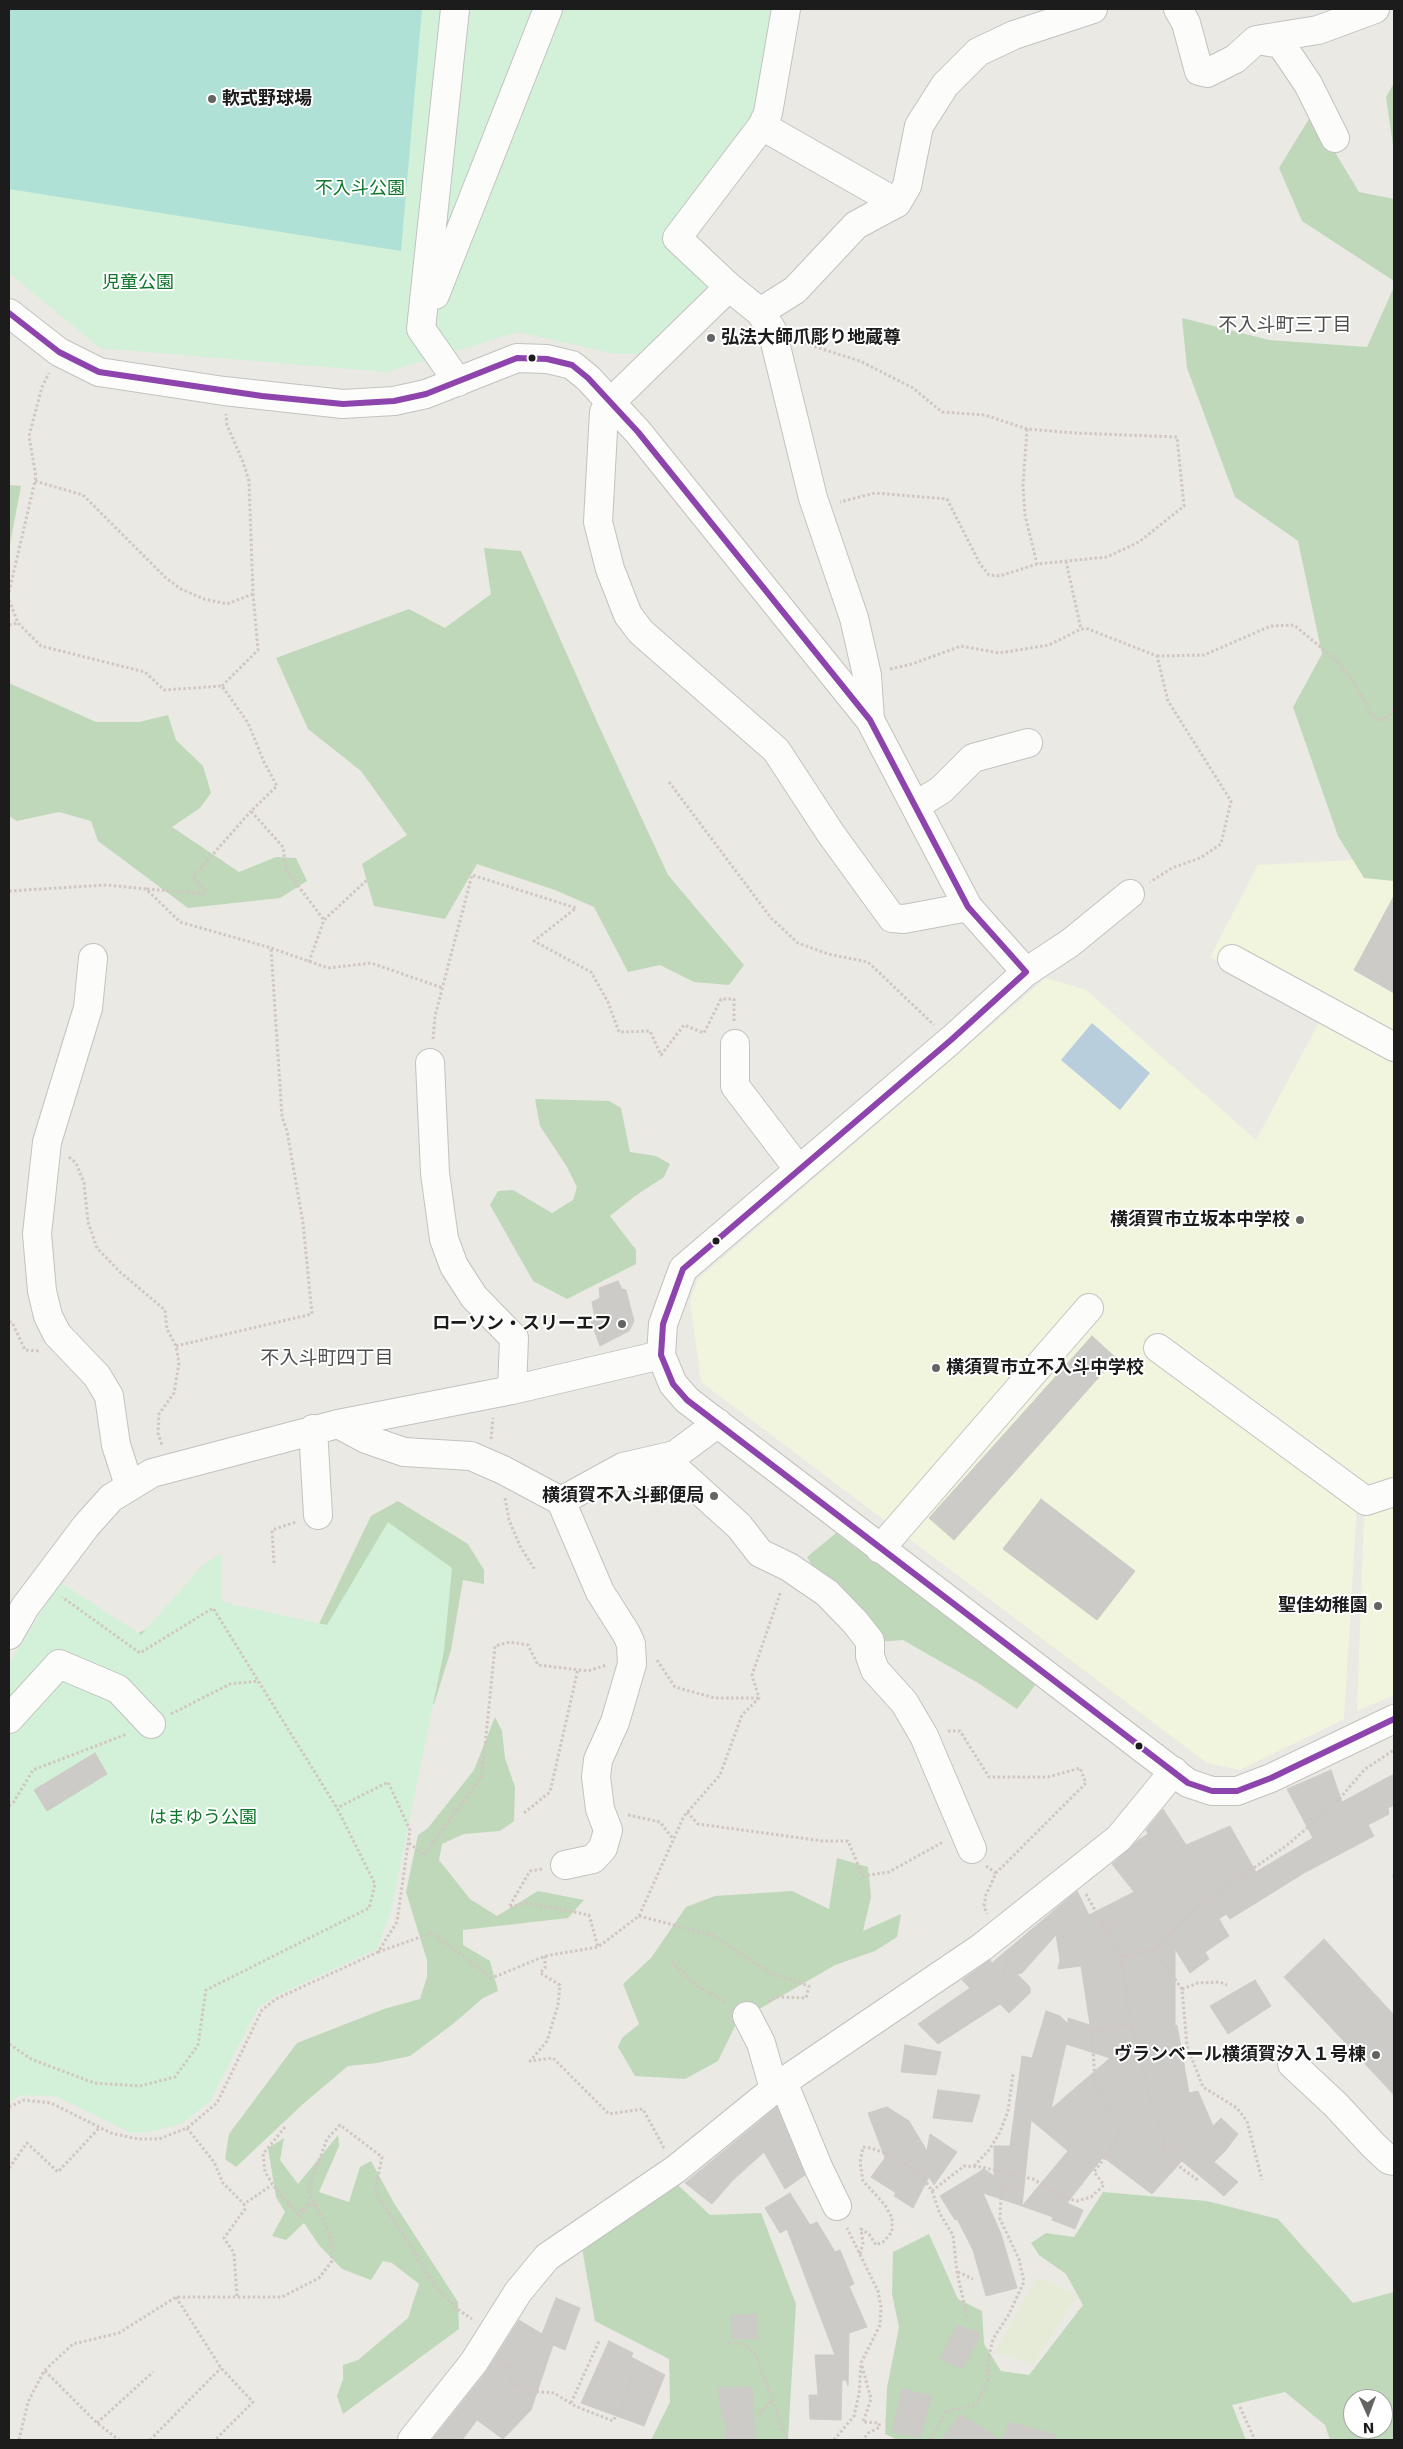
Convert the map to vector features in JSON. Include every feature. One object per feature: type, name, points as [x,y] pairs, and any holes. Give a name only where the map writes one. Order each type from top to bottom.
[{"type":"street","points":[[455,9],[421,329],[458,382]]},
{"type":"street","points":[[421,329],[548,9]]},
{"type":"street","points":[[786,9],[768,113],[762,126],[677,238],[729,287],[760,312],[772,330],[816,508],[854,618],[867,675],[870,720]]},
{"type":"street","points":[[760,312],[795,290],[856,225],[897,204],[907,186],[919,126],[945,85],[978,52],[1014,35],[1093,9]]},
{"type":"street","points":[[1178,9],[1186,23],[1199,71],[1207,73],[1215,71],[1235,59],[1256,40],[1318,30],[1375,9]]},
{"type":"street","points":[[1256,40],[1281,44],[1308,84],[1335,138]]},
{"type":"street","points":[[762,126],[897,204]]},
{"type":"street","points":[[729,287],[610,402],[604,412],[598,522],[610,568],[628,615],[641,632],[776,750],[831,834],[892,918],[904,919],[968,907]]},
{"type":"street","points":[[9,312],[34,334],[77,362],[99,372],[128,378],[343,404],[394,401],[426,394],[517,358],[546,359],[572,365],[588,378],[638,432],[870,720],[968,907],[1026,972]]},
{"type":"street","points":[[915,806],[941,790],[973,758],[1028,744]]},
{"type":"street","points":[[1130,894],[1070,943],[1026,972],[951,1040],[683,1269],[663,1324],[661,1355],[673,1384],[687,1400],[1188,1783],[1212,1791],[1237,1791],[1271,1778],[1394,1719]]},
{"type":"street","points":[[92,958],[88,1008],[47,1142],[37,1234],[42,1291],[48,1316],[57,1334],[97,1376],[109,1396],[116,1445],[129,1485]]},
{"type":"street","points":[[1232,958],[1394,1047]]},
{"type":"street","points":[[735,1044],[735,1086],[799,1170]]},
{"type":"street","points":[[430,1064],[435,1173],[444,1239],[454,1266],[474,1297],[514,1338],[512,1390]]},
{"type":"street","points":[[880,1549],[1089,1308]]},
{"type":"street","points":[[1158,1348],[1366,1501],[1394,1492]]},
{"type":"street","points":[[9,1635],[43,1583],[86,1526],[111,1498],[129,1485],[152,1473],[326,1426],[512,1390],[661,1355]]},
{"type":"street","points":[[561,1501],[623,1467],[675,1454],[718,1424]]},
{"type":"street","points":[[326,1426],[404,1452],[471,1456],[503,1470],[561,1501],[600,1592],[631,1644],[632,1664],[615,1722],[598,1760],[596,1777],[600,1809],[608,1830],[603,1848],[593,1859],[565,1865]]},
{"type":"street","points":[[318,1515],[326,1426]]},
{"type":"street","points":[[608,1476],[634,1477],[677,1470],[739,1526],[760,1553],[789,1567],[827,1594],[870,1641],[870,1656],[875,1670],[904,1702],[924,1736],[968,1840]]},
{"type":"street","points":[[9,1719],[59,1664],[118,1689],[151,1724]]},
{"type":"street","points":[[412,2440],[477,2356],[518,2292],[546,2257],[676,2169],[779,2086],[994,1937],[1119,1838],[1174,1771]]},
{"type":"street","points":[[747,2016],[836,2206]]},
{"type":"street","points":[[1292,2064],[1336,2104],[1373,2145],[1389,2160],[1394,2162]]},
{"type":"path","points":[[776,344],[793,340],[860,362],[913,388],[942,412],[986,415],[1026,429],[1177,437],[1184,506],[1139,542],[1108,556],[1037,564],[1000,576],[989,575],[980,564],[948,499],[938,496],[874,493],[816,508]]},
{"type":"path","points":[[9,592],[35,481],[36,466],[29,436],[42,387],[51,368]]},
{"type":"path","points":[[9,600],[18,623],[41,646],[145,672],[164,690],[222,686],[258,650],[253,594],[248,481],[243,462],[227,424],[226,411]]},
{"type":"path","points":[[1026,429],[1023,485],[1025,515],[1037,564]]},
{"type":"path","points":[[35,481],[83,495],[166,578],[181,589],[204,599],[227,604],[253,594]]},
{"type":"path","points":[[1066,561],[1081,629]]},
{"type":"path","points":[[9,625],[18,623]]},
{"type":"path","points":[[867,675],[912,664],[961,646],[999,653],[1049,645],[1081,629],[1088,629],[1157,656],[1204,655],[1272,626],[1294,625],[1334,659],[1355,684],[1376,718],[1380,721],[1389,717],[1394,707]]},
{"type":"path","points":[[1130,894],[1172,868],[1200,858],[1221,844],[1231,801],[1168,701],[1157,656]]},
{"type":"path","points":[[9,891],[106,885],[204,894],[205,890],[193,877],[251,811],[277,786],[248,723],[222,686]]},
{"type":"path","points":[[669,782],[771,918],[798,943],[828,954],[868,962],[951,1040]]},
{"type":"path","points":[[251,811],[283,847],[286,870],[324,920]]},
{"type":"path","points":[[430,1064],[435,1016],[472,875],[576,908],[534,941],[591,972],[608,1002],[619,1032],[650,1030],[661,1055],[684,1025],[704,1033],[721,999],[734,999],[735,1044]]},
{"type":"path","points":[[309,962],[324,920],[368,879]]},
{"type":"path","points":[[146,889],[180,922],[271,948],[328,968],[371,963],[443,988]]},
{"type":"path","points":[[176,1346],[312,1314],[303,1223],[287,1131],[282,1117],[271,948]]},
{"type":"path","points":[[47,1142],[76,1163],[84,1184],[88,1222],[97,1248],[120,1272],[165,1310],[167,1329],[176,1346],[179,1363],[174,1393],[159,1414],[158,1433],[169,1468]]},
{"type":"path","points":[[274,1563],[272,1530],[318,1515]]},
{"type":"path","points":[[759,1698],[752,1675],[789,1567]]},
{"type":"path","points":[[9,2044],[30,2059],[94,2083],[140,2086],[175,2077],[198,2045],[206,1990],[369,1908],[375,1884],[337,1808],[212,1608],[140,1653],[43,1583]]},
{"type":"path","points":[[408,1843],[424,1855],[482,1776],[494,1646],[510,1642],[528,1645],[538,1665],[588,1670],[609,1665],[623,1656],[631,1644],[657,1659],[675,1687],[715,1698],[759,1698]]},
{"type":"path","points":[[524,1814],[550,1792],[578,1670]]},
{"type":"path","points":[[9,2106],[24,2100],[51,2103],[111,2133],[138,2139],[159,2138],[187,2128],[217,2103],[262,2010],[276,1999],[378,1952],[432,1934],[492,1978],[545,1956],[598,1947],[640,1916],[687,1812],[720,1774],[742,1715],[759,1698]]},
{"type":"path","points":[[945,1731],[960,1731],[989,1777],[1048,1777],[1080,1768],[1086,1783],[996,1873],[986,1894],[984,1906],[994,1937]]},
{"type":"path","points":[[1121,1957],[1153,1949],[1202,1903],[1286,1846],[1335,1804],[1365,1769],[1394,1750]]},
{"type":"path","points":[[337,1808],[388,1782],[410,1830],[397,1922],[378,1952]]},
{"type":"path","points":[[687,1812],[698,1824],[823,1842],[848,1841],[863,1876],[889,1872],[968,1840]]},
{"type":"path","points":[[625,1814],[660,1822],[673,1840]]},
{"type":"path","points":[[565,1865],[530,1871],[509,1907],[528,1903],[590,1915],[598,1947]]},
{"type":"path","points":[[1074,1872],[1121,1957],[1131,2024],[1155,2117],[1164,2138],[1164,2155],[1199,2181]]},
{"type":"path","points":[[640,1916],[712,1935],[771,1973],[809,1986],[806,1998],[776,1997],[747,2016],[696,1985],[672,1962]]},
{"type":"path","points":[[1153,1949],[1182,1989],[1187,2046],[1203,2088],[1237,2108],[1246,2121],[1262,2180]]},
{"type":"path","points":[[545,1956],[545,1968],[540,1973],[560,1985],[558,2005],[547,2041],[530,2061],[553,2058],[609,2114],[643,2109],[676,2169]]},
{"type":"path","points":[[1004,1974],[1008,1960]]},
{"type":"path","points":[[1182,1989],[1198,1983],[1220,1982],[1227,1985]]},
{"type":"path","points":[[932,2191],[964,2166],[973,2166],[1033,2179],[1064,2198],[1077,2201],[1091,2197],[1104,2185],[1094,2172],[1108,2154],[1121,2130],[1095,2084],[1092,2031],[1131,2024]]},
{"type":"path","points":[[973,2166],[989,2150],[1000,2132],[1008,2111],[1013,2074]]},
{"type":"path","points":[[19,2440],[28,2402],[44,2371],[73,2344],[119,2333],[176,2297],[282,2297],[319,2278],[332,2261],[330,2236],[308,2190],[327,2139],[340,2125],[382,2158],[375,2191],[436,2287],[456,2308],[491,2332]]},
{"type":"path","points":[[9,2168],[27,2143],[58,2172],[100,2127]]},
{"type":"path","points":[[285,2127],[263,2154],[265,2172],[272,2185],[300,2217],[301,2208],[305,2212],[308,2203],[316,2206]]},
{"type":"path","points":[[187,2128],[214,2162],[223,2183],[244,2204],[245,2209],[224,2238],[234,2254],[237,2296]]},
{"type":"path","points":[[860,2254],[863,2244],[861,2229],[869,2234],[876,2245],[883,2242],[892,2232],[892,2218],[885,2205],[863,2181],[860,2163],[863,2147],[893,2156],[921,2174],[932,2191],[940,2214],[953,2235],[957,2272],[968,2321]]},
{"type":"path","points":[[930,2440],[946,2411],[976,2405],[988,2380],[988,2364],[993,2339],[1024,2282],[1019,2259],[1000,2219],[1001,2196],[1011,2174]]},
{"type":"path","points":[[244,2204],[272,2185]]},
{"type":"path","points":[[834,2440],[854,2416],[860,2394],[861,2363],[880,2324],[881,2307],[878,2291],[836,2206]]},
{"type":"path","points":[[957,2272],[973,2278]]},
{"type":"path","points":[[176,2297],[221,2368],[253,2402],[215,2440]]},
{"type":"path","points":[[571,2403],[599,2341]]},
{"type":"path","points":[[728,2343],[745,2344],[756,2355],[787,2440]]},
{"type":"path","points":[[477,2356],[511,2366],[511,2384],[530,2391],[554,2392],[571,2403],[613,2421],[626,2398],[633,2370]]},
{"type":"path","points":[[861,2363],[871,2399],[863,2422],[879,2423],[880,2427],[868,2433],[863,2440]]},
{"type":"path","points":[[150,2440],[221,2368]]},
{"type":"path","points":[[44,2371],[97,2423],[119,2440]]},
{"type":"path","points":[[97,2423],[153,2372]]},
{"type":"path","points":[[759,2414],[772,2401]]},
{"type":"path","points":[[1240,2407],[1254,2440]]},
{"type":"shaded area","points":[[1394,83],[1394,152],[1386,97]]},
{"type":"shaded area","points":[[1312,114],[1359,192],[1394,199],[1394,281],[1302,221],[1279,168]]},
{"type":"shaded area","points":[[1394,287],[1394,881],[1364,878],[1338,836],[1293,707],[1322,654],[1298,541],[1235,497],[1187,368],[1182,318],[1269,340],[1367,347]]},
{"type":"shaded area","points":[[9,485],[21,486],[9,549]]},
{"type":"shaded area","points":[[484,548],[521,551],[668,875],[744,965],[729,985],[694,982],[660,965],[628,972],[594,907],[555,890],[477,864],[445,919],[374,906],[362,864],[407,835],[361,771],[308,729],[276,658],[409,609],[445,628],[491,594]]},
{"type":"shaded area","points":[[9,683],[96,722],[139,722],[168,715],[176,740],[203,766],[211,793],[200,808],[172,827],[239,872],[276,857],[296,858],[307,881],[280,898],[188,908],[98,841],[91,821],[59,812],[17,821],[9,816]]},
{"type":"shaded area","name":"横須賀市立不入斗中学校","points":[[1394,853],[1394,1492],[1357,1506],[1344,1719],[1240,1770],[1207,1763],[701,1382],[690,1301],[698,1279],[1046,978],[1086,990],[1256,1140],[1322,1017],[1210,957],[1258,865],[1391,858]]},
{"type":"shaded area","points":[[1092,1023],[1150,1073],[1120,1110],[1061,1060]]},
{"type":"shaded area","points":[[535,1099],[609,1101],[621,1108],[630,1152],[656,1156],[670,1164],[664,1177],[635,1196],[610,1216],[636,1250],[636,1264],[567,1299],[533,1281],[490,1205],[498,1191],[513,1190],[552,1213],[573,1200],[577,1187],[567,1167],[540,1126]]},
{"type":"shaded area","points":[[398,1501],[468,1544],[484,1570],[484,1584],[463,1580],[451,1650],[434,1704],[144,1686],[116,1644],[210,1598],[315,1632],[371,1516]]},
{"type":"shaded area","name":"聖佳幼稚園","points":[[1394,1506],[1394,1695],[1357,1711],[1364,1517]]},
{"type":"shaded area","points":[[836,1533],[1037,1683],[1017,1709],[978,1683],[903,1640],[878,1642],[820,1579],[807,1557]]},
{"type":"shaded area","points":[[495,1717],[502,1731],[505,1758],[515,1787],[514,1821],[500,1831],[464,1834],[442,1844],[439,1860],[470,1899],[497,1916],[538,1891],[584,1900],[568,1918],[463,1930],[463,1945],[490,1961],[498,1991],[483,1998],[453,2024],[410,2056],[377,2063],[348,2066],[303,2104],[236,2167],[225,2159],[229,2134],[297,2043],[384,2009],[420,1999],[427,1977],[427,1960],[406,1892],[418,1835],[428,1828],[474,1770]]},
{"type":"shaded area","points":[[837,1858],[868,1867],[871,1897],[863,1931],[901,1914],[897,1937],[875,1951],[835,1965],[737,2022],[718,2061],[685,2079],[635,2076],[618,2047],[622,2038],[639,2024],[623,1984],[651,1958],[686,1907],[715,1896],[792,1891],[829,1909]]},
{"type":"shaded area","points":[[338,2135],[339,2146],[319,2192],[349,2202],[360,2167],[371,2161],[394,2203],[458,2302],[459,2329],[343,2414],[337,2396],[343,2379],[343,2365],[358,2360],[408,2318],[419,2284],[392,2263],[383,2261],[371,2280],[342,2269],[319,2245],[304,2223],[286,2240],[272,2236],[285,2212],[276,2197],[268,2148],[284,2138],[280,2160],[298,2184]]},
{"type":"shaded area","points":[[678,2185],[710,2215],[761,2213],[796,2304],[788,2440],[651,2440],[670,2402],[669,2359],[595,2321],[582,2248]]},
{"type":"shaded area","points":[[1103,2192],[1207,2201],[1278,2219],[1353,2303],[1394,2292],[1394,2440],[1330,2440],[1325,2425],[1285,2392],[1232,2405],[1246,2440],[898,2440],[885,2434],[887,2388],[899,2327],[892,2294],[893,2252],[929,2234],[958,2299],[982,2311],[984,2344],[1001,2371],[1029,2375],[1083,2305],[1066,2274],[1039,2255],[1031,2243],[1046,2233],[1074,2237]]},
{"type":"shaded area","points":[[1037,2277],[1078,2295],[1033,2365],[995,2352]]},
{"type":"green space","name":"不入斗公園","points":[[9,9],[773,9],[754,117],[668,246],[714,287],[638,354],[616,354],[518,332],[387,372],[100,348],[9,273]]},
{"type":"green space","name":"軟式野球場","points":[[9,9],[422,9],[401,251],[9,189]]},
{"type":"green space","name":"はまゆう公園","points":[[388,1522],[452,1568],[444,1651],[391,1910],[377,1949],[275,1996],[258,2008],[210,2101],[183,2123],[155,2131],[132,2133],[55,2096],[20,2095],[9,2103],[9,1664],[60,1582],[141,1635],[204,1564],[221,1554],[222,1602],[327,1625]]},
{"type":"building","points":[[1394,896],[1394,993],[1354,970]]},
{"type":"building","points":[[618,1281],[622,1289],[626,1290],[634,1321],[629,1331],[600,1346],[591,1321],[595,1318],[592,1302],[600,1298],[599,1288]]},
{"type":"building","points":[[1092,1336],[1116,1358],[954,1540],[929,1518]]},
{"type":"building","points":[[1041,1499],[1135,1571],[1097,1620],[1003,1549]]},
{"type":"building","points":[[95,1753],[107,1774],[47,1811],[34,1790]]},
{"type":"building","points":[[1331,1770],[1342,1802],[1394,1774],[1394,1805],[1388,1808],[1389,1814],[1368,1825],[1374,1836],[1304,1873],[1230,1919],[1226,1914],[1219,1919],[1229,1936],[1205,1952],[1209,1959],[1190,1973],[1175,1949],[1175,2026],[1177,2025],[1189,2093],[1198,2091],[1213,2126],[1221,2118],[1238,2134],[1214,2162],[1238,2182],[1224,2196],[1182,2161],[1152,2194],[1103,2157],[1067,2203],[1083,2210],[1075,2229],[1052,2220],[1053,2217],[983,2193],[1001,2234],[1017,2288],[986,2296],[973,2250],[957,2219],[955,2220],[940,2196],[984,2169],[994,2176],[994,2146],[1010,2146],[1022,2056],[1032,2058],[1046,2011],[1060,2016],[1068,2024],[1068,2018],[1090,2025],[1081,1966],[1058,1969],[1060,1960],[1056,1935],[1022,1973],[1017,1974],[1030,1987],[1030,1993],[1009,2013],[1000,2004],[938,2044],[918,2024],[970,1988],[962,1980],[990,1960],[992,1963],[1077,1891],[1089,1915],[1134,1892],[1112,1864],[1137,1841],[1148,1834],[1146,1830],[1163,1809],[1186,1845],[1230,1826],[1256,1872],[1313,1838],[1287,1789]],"holes":[[[1066,2044],[1110,2058],[1051,2109]],[[1031,2120],[1068,2151],[1022,2206]]]},
{"type":"building","name":"ヴランベール横須賀汐入１号棟","points":[[1324,1939],[1394,2015],[1394,2095],[1284,1977]]},
{"type":"building","points":[[1255,1980],[1271,2006],[1228,2034],[1210,2006]]},
{"type":"building","points":[[905,2045],[941,2052],[936,2075],[901,2072]]},
{"type":"building","points":[[938,2090],[980,2095],[972,2122],[933,2118]]},
{"type":"building","points":[[777,2107],[805,2175],[785,2189],[764,2152],[733,2180],[712,2204],[685,2183]]},
{"type":"building","points":[[887,2107],[909,2121],[927,2151],[930,2134],[957,2152],[934,2185],[929,2177],[913,2208],[894,2196],[896,2193],[871,2177],[885,2158],[868,2113]]},
{"type":"building","points":[[790,2193],[810,2225],[817,2222],[835,2252],[840,2250],[854,2284],[849,2286],[867,2327],[849,2333],[848,2386],[846,2380],[842,2380],[841,2420],[810,2419],[809,2395],[818,2395],[815,2355],[835,2355],[787,2229],[780,2233],[765,2208]]},
{"type":"building","points":[[556,2298],[580,2308],[565,2350],[553,2345],[531,2410],[503,2439],[477,2420],[462,2440],[432,2440],[486,2372],[519,2320],[542,2334]]},
{"type":"building","points":[[757,2314],[758,2339],[732,2339],[731,2315]]},
{"type":"building","points":[[957,2325],[981,2333],[963,2369],[940,2359]]},
{"type":"building","points":[[609,2341],[633,2353],[631,2357],[665,2375],[644,2426],[581,2403]]},
{"type":"building","points":[[752,2387],[755,2440],[726,2440],[726,2421],[723,2421],[718,2388]]},
{"type":"building","points":[[902,2389],[932,2396],[920,2438],[892,2432]]},
{"type":"building","points":[[960,2414],[1001,2440],[941,2440]]},
{"type":"building","points":[[1010,2422],[1056,2435],[1055,2440],[1002,2440]]},
{"type":"transit line","points":[[9,313],[59,352],[99,372],[262,396],[343,404],[394,401],[426,394],[517,358],[547,359],[572,365],[588,378],[638,432],[870,720],[968,907],[1026,972],[951,1040],[683,1269],[663,1324],[661,1355],[673,1384],[687,1400],[1188,1783],[1212,1791],[1237,1791],[1271,1778],[1394,1719]]},
{"type":"place","name":"軟式野球場","points":[[212,99]]},
{"type":"place","name":"弘法大師爪彫り地蔵尊","points":[[711,338]]},
{"type":"place","name":"横須賀市立坂本中学校","points":[[1300,1220]]},
{"type":"place","name":"ローソン・スリーエフ","points":[[622,1324]]},
{"type":"place","name":"横須賀市立不入斗中学校","points":[[936,1368]]},
{"type":"place","name":"横須賀不入斗郵便局","points":[[714,1496]]},
{"type":"place","name":"聖佳幼稚園","points":[[1378,1606]]},
{"type":"place","name":"ヴランベール横須賀汐入１号棟","points":[[1376,2055]]},
{"type":"district","name":"不入斗町三丁目","points":[[1285,326]]},
{"type":"district","name":"不入斗町四丁目","points":[[327,1359]]},
{"type":"park label","name":"児童公園","points":[[138,283]]}]
